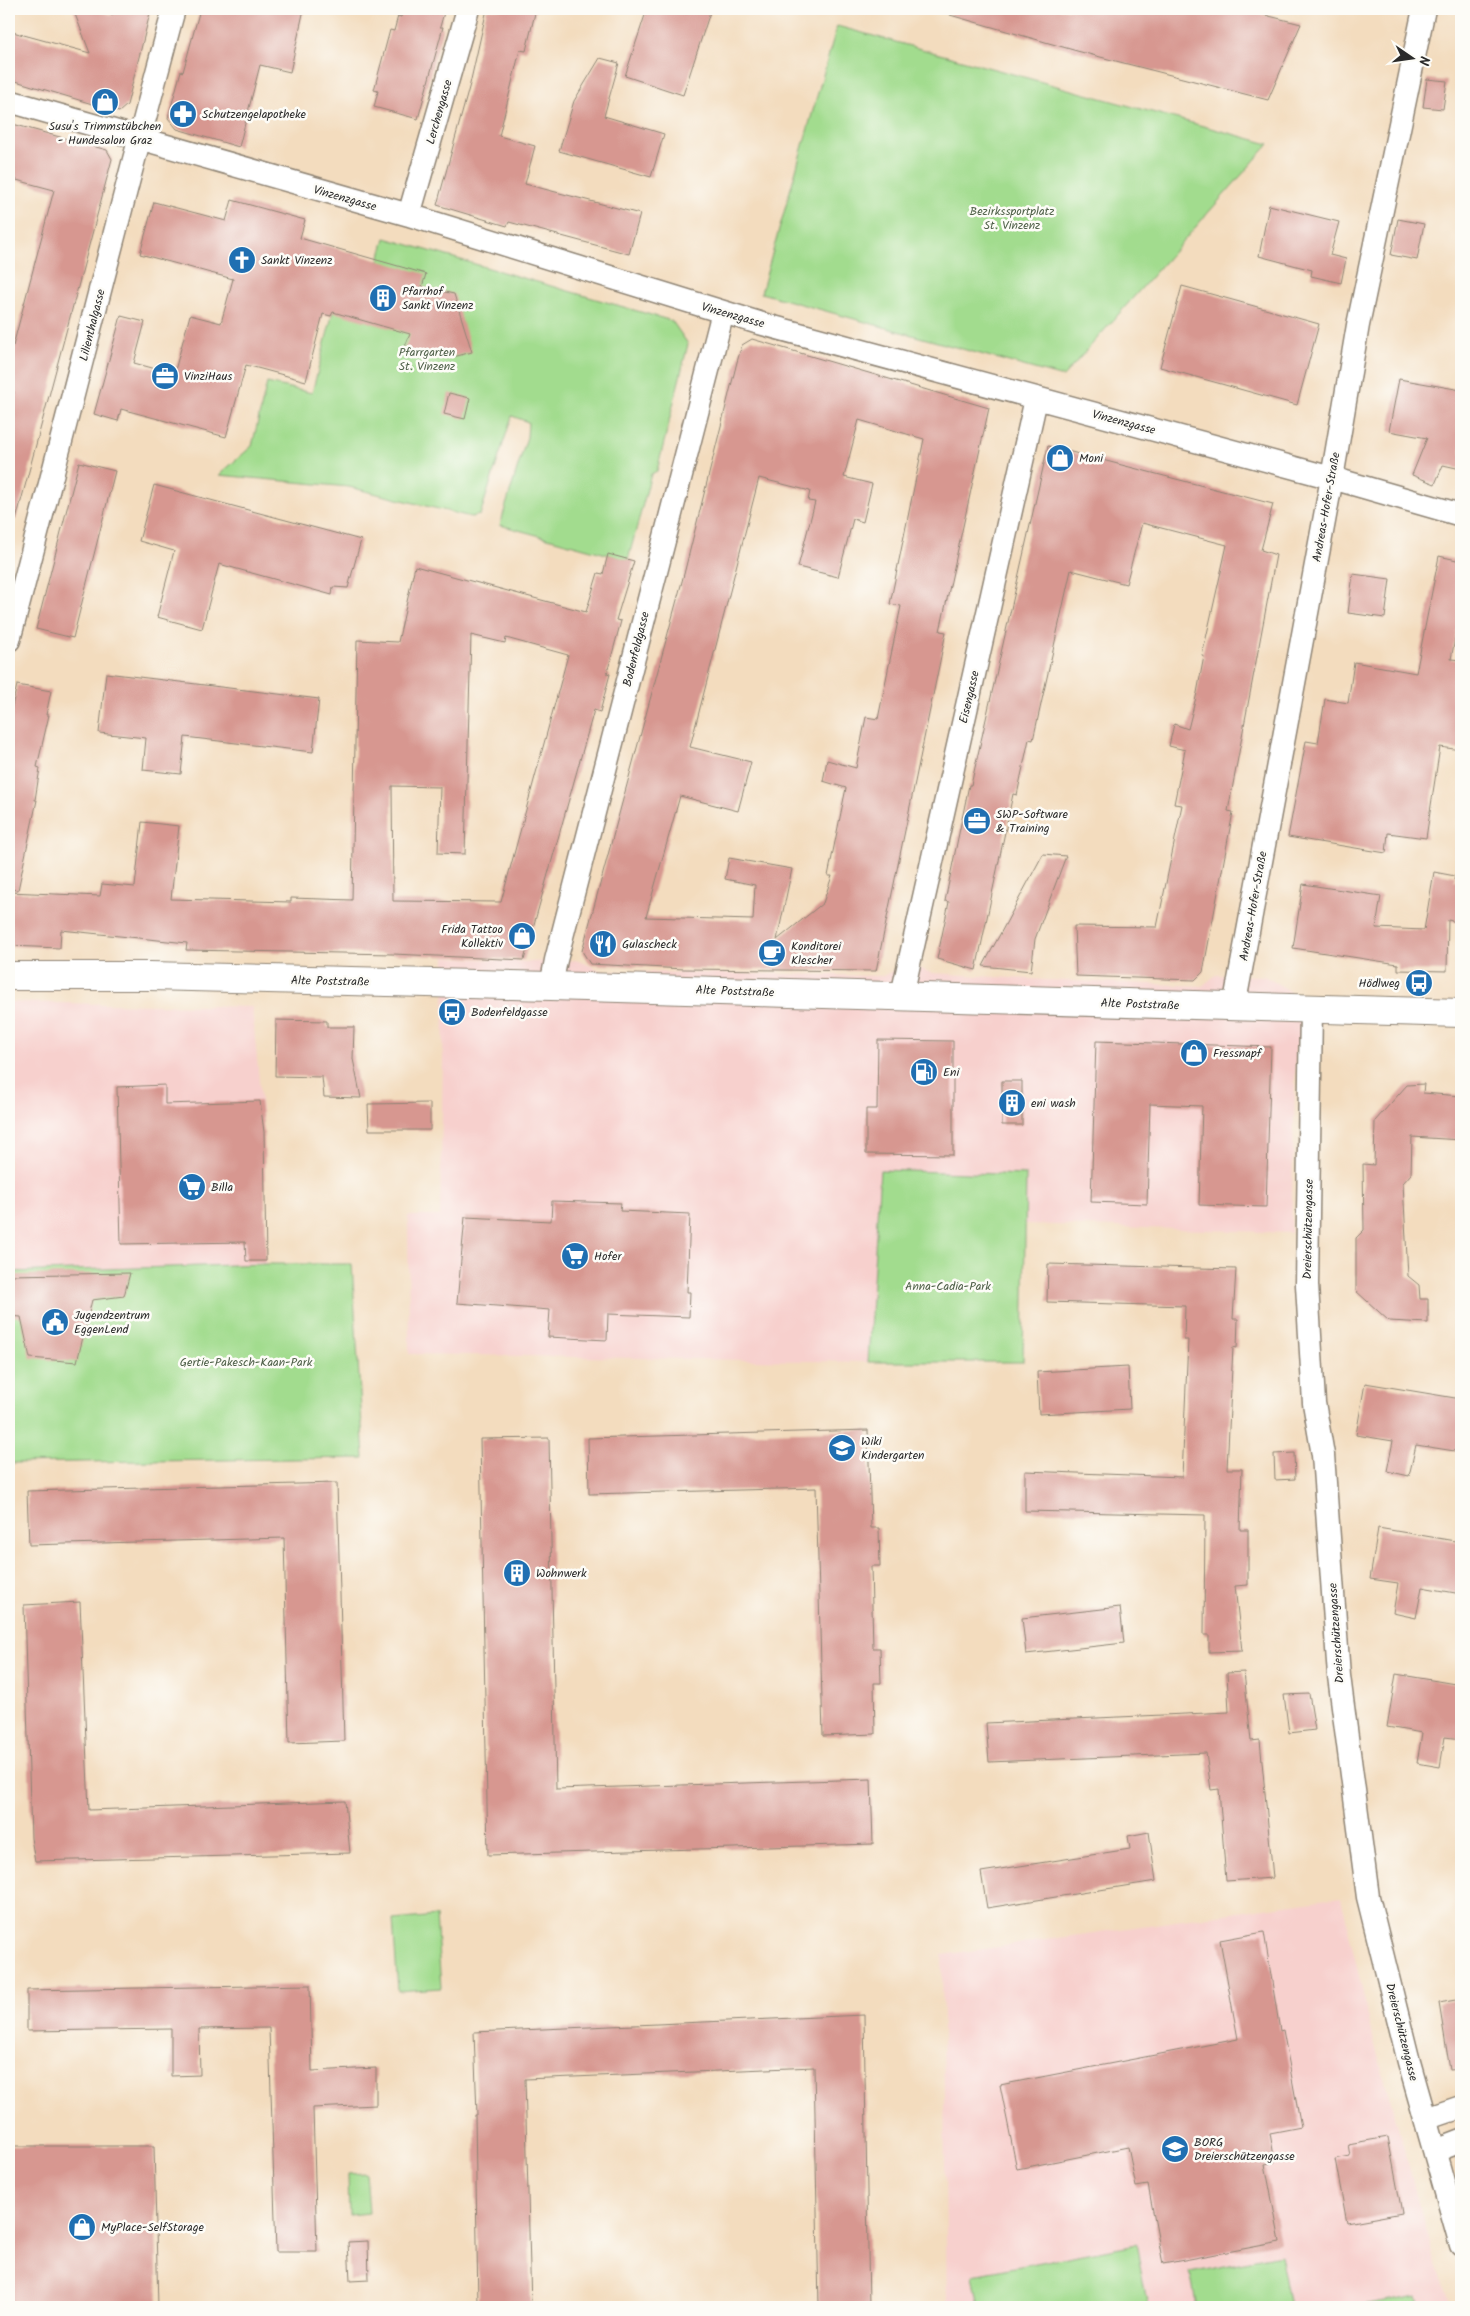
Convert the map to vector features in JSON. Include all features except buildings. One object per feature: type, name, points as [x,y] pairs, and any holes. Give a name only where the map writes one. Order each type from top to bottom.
[{"type":"main road","name":"Alte Poststraße","points":[[9,976],[150,976],[902,995],[1234,1007],[1460,1010]]},
{"type":"street","name":"Lilienthalgasse","points":[[9,640],[69,416],[138,139],[174,9]]},
{"type":"street","name":"Lerchengasse","points":[[409,216],[468,9]]},
{"type":"street","name":"Andreas-Hofer-Straße","points":[[1234,1007],[1332,478],[1358,325],[1424,9]]},
{"type":"street","name":"Vinzenzgasse","points":[[9,101],[409,216],[723,312],[1461,515]]},
{"type":"street","name":"Bodenfeldgasse","points":[[551,986],[556,960],[723,312]]},
{"type":"street","name":"Eisengasse","points":[[902,995],[1036,399]]},
{"type":"street","name":"Dreierschützengasse","points":[[1311,1008],[1307,1285],[1314,1403],[1323,1455],[1339,1676],[1368,1897],[1409,2062],[1461,2245]]},
{"type":"street","points":[[1426,2119],[1461,2107]]},
{"type":"street","points":[[1435,2151],[1461,2141]]},
{"type":"shaded area","points":[[445,957],[528,962],[579,960],[601,971],[883,976],[898,968],[921,969],[932,973],[1045,980],[1202,986],[1216,975],[1264,976],[1283,987],[1311,1008],[1311,1042],[1296,1045],[1291,1233],[1025,1224],[1025,1175],[880,1170],[868,1362],[409,1354],[408,1216],[440,1216]]},
{"type":"shaded area","points":[[9,1002],[252,1007],[264,1132],[266,1264],[9,1272]]},
{"type":"shaded area","name":"BORG Dreierschützengasse","points":[[1341,1897],[1373,2037],[1435,2261],[1451,2307],[947,2307],[942,1955]]},
{"type":"green space","name":"Bezirkssportplatz St. Vinzenz","points":[[837,26],[1269,144],[1063,377],[761,293]]},
{"type":"green space","name":"Pfarrgarten St. Vinzenz","points":[[385,238],[672,321],[688,344],[657,471],[651,474],[628,560],[500,525],[527,437],[528,422],[512,416],[480,515],[471,517],[349,487],[219,475],[252,446],[267,383],[312,393],[333,312],[379,260]]},
{"type":"green space","name":"Anna-Cadia-Park","points":[[880,1170],[1026,1175],[1023,1362],[868,1362]]},
{"type":"green space","name":"Gertie-Pakesch-Kaan-Park","points":[[266,1264],[352,1264],[364,1458],[9,1463],[9,1272]]},
{"type":"green space","points":[[436,1916],[441,1988],[398,1991],[393,1920]]},
{"type":"green space","points":[[366,2173],[369,2213],[349,2215],[348,2174]]},
{"type":"green space","points":[[1136,2244],[1148,2307],[979,2307],[973,2275]]},
{"type":"green space","points":[[1280,2255],[1290,2307],[1197,2307],[1190,2273]]},
{"type":"green space","points":[[1418,2296],[1421,2307],[1357,2307]]},
{"type":"place","name":"Susu's Trimmstübchen - Hundesalon Graz","points":[[105,102]]},
{"type":"place","name":"Schutzengelapotheke","points":[[183,114]]},
{"type":"place","name":"Sankt Vinzenz","points":[[242,260]]},
{"type":"place","name":"Pfarrhof Sankt Vinzenz","points":[[383,298]]},
{"type":"place","name":"VinziHaus","points":[[165,376]]},
{"type":"place","name":"Moni","points":[[1060,458]]},
{"type":"place","name":"SWP-Software & Training","points":[[977,821]]},
{"type":"place","name":"Frida Tattoo Kollektiv","points":[[522,936]]},
{"type":"place","name":"Gulascheck","points":[[603,944]]},
{"type":"place","name":"Konditorei Klescher","points":[[772,953]]},
{"type":"place","name":"Hödlweg","points":[[1419,983]]},
{"type":"place","name":"Bodenfeldgasse","points":[[452,1012]]},
{"type":"place","name":"Fressnapf","points":[[1194,1053]]},
{"type":"place","name":"Eni","points":[[924,1072]]},
{"type":"place","name":"eni wash","points":[[1012,1103]]},
{"type":"place","name":"Billa","points":[[192,1187]]},
{"type":"place","name":"Hofer","points":[[575,1256]]},
{"type":"place","name":"Jugendzentrum EggenLend","points":[[55,1322]]},
{"type":"place","name":"Wiki Kindergarten","points":[[842,1448]]},
{"type":"place","name":"Wohnwerk","points":[[517,1573]]},
{"type":"place","name":"BORG Dreierschützengasse","points":[[1175,2149]]},
{"type":"place","name":"MyPlace-SelfStorage","points":[[82,2227]]}]
